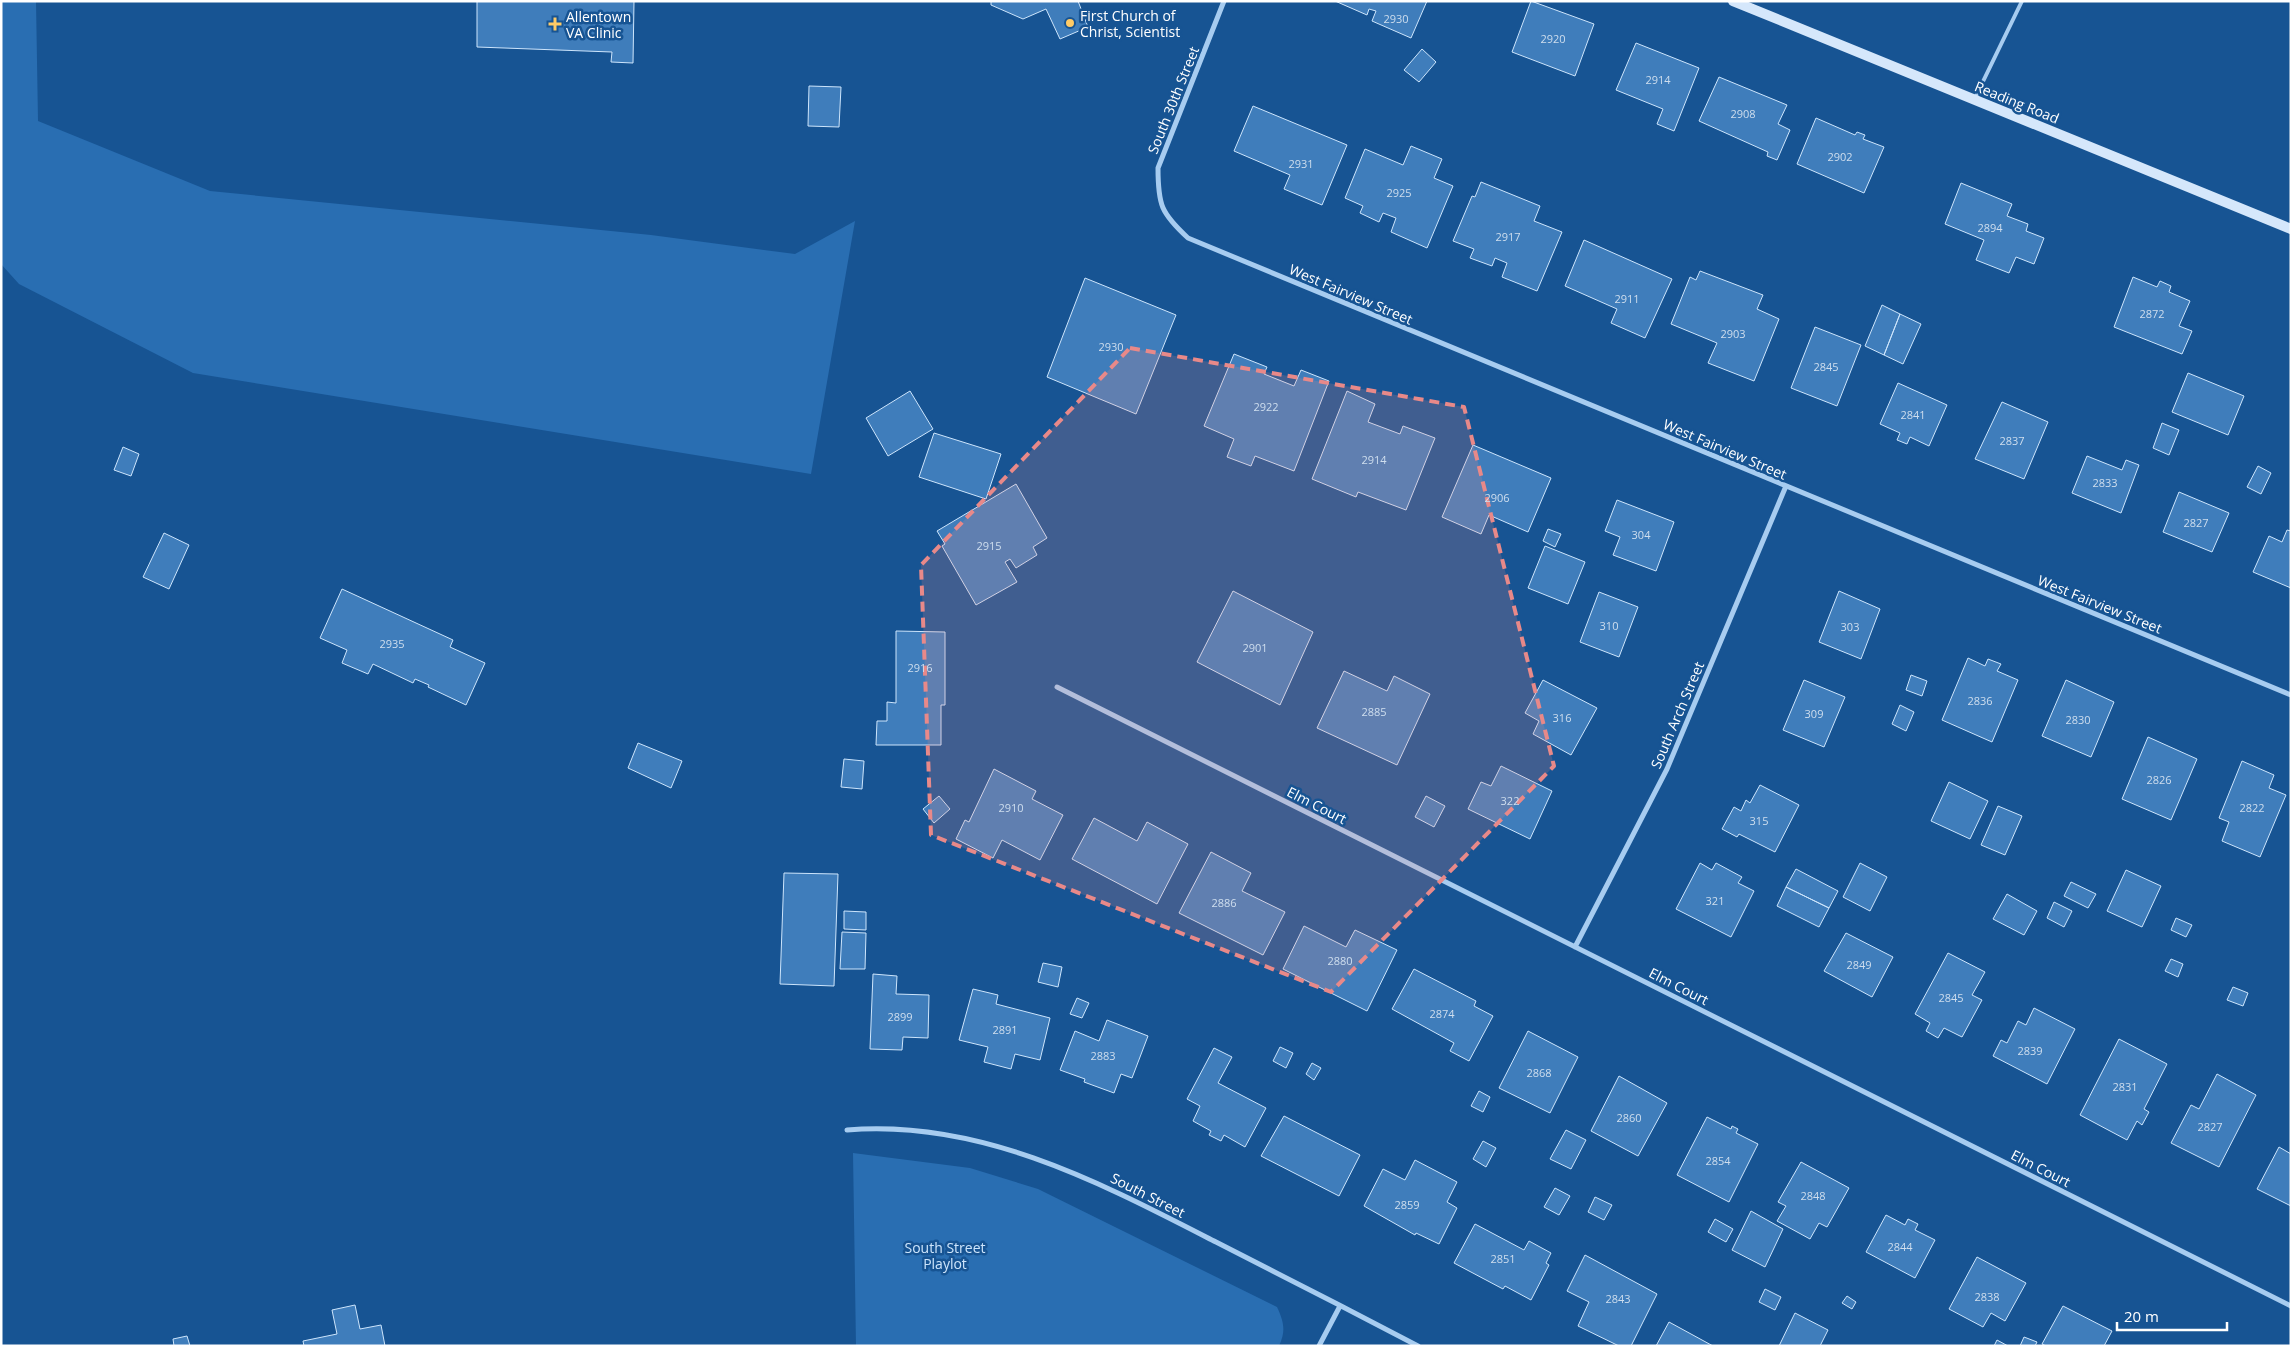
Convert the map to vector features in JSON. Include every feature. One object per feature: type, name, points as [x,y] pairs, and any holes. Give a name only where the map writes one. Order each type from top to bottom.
[{"type":"street","name":"South 30th Street","points":[[1163,209],[1158,193],[1158,168],[1224,1]]},
{"type":"street","name":"Reading Road","points":[[1733,1],[2291,229]]},
{"type":"street","name":"West Fairview Street","points":[[1163,209],[1168,219],[1188,238],[2291,695]]},
{"type":"street","name":"South Arch Street","points":[[1575,946],[1666,769],[1786,486]]},
{"type":"street","name":"Elm Court","points":[[1057,687],[2291,1306]]},
{"type":"street","name":"South Street","points":[[847,1130],[913,1130],[978,1142],[1042,1160],[1104,1184],[1418,1346]]},
{"type":"street","points":[[1319,1346],[1340,1306]]},
{"type":"lane","points":[[1974,100],[2022,1]]},
{"type":"highlighted area","points":[[1130,348],[1464,407],[1554,766],[1331,992],[931,835],[921,565]]},
{"type":"green space","points":[[1,1],[36,1],[38,121],[210,191],[651,235],[795,254],[855,221],[811,474],[193,373],[19,284],[1,264]]},
{"type":"green space","name":"South Street Playlot","points":[[853,1153],[970,1168],[1038,1189],[1277,1307],[1283,1326],[1283,1336],[1279,1346],[856,1346]]},
{"type":"building","name":"Allentown VA Clinic","points":[[477,1],[634,1],[633,63],[611,62],[612,52],[477,47]]},
{"type":"building","name":"First Church of Christ, Scientist","points":[[991,1],[1078,1],[1088,27],[1060,39],[1046,9],[1023,19],[991,5]]},
{"type":"building","points":[[1335,1],[1427,1],[1411,38],[1372,21],[1376,11],[1369,9],[1367,15]]},
{"type":"building","points":[[1531,1],[1594,24],[1575,76],[1512,52]]},
{"type":"building","points":[[1636,43],[1699,68],[1674,131],[1657,124],[1663,109],[1616,90]]},
{"type":"building","points":[[1422,49],[1436,62],[1419,82],[1404,70]]},
{"type":"building","points":[[1719,77],[1787,105],[1778,124],[1790,130],[1777,160],[1767,156],[1768,152],[1699,121]]},
{"type":"building","points":[[809,86],[841,87],[839,127],[808,126]]},
{"type":"building","points":[[1253,106],[1347,145],[1322,205],[1284,189],[1290,175],[1234,151]]},
{"type":"building","points":[[1816,118],[1855,135],[1857,132],[1865,135],[1863,139],[1884,147],[1864,193],[1797,164]]},
{"type":"building","points":[[1411,146],[1442,159],[1434,178],[1453,186],[1427,248],[1391,232],[1396,218],[1383,213],[1379,222],[1360,213],[1363,206],[1345,198],[1365,149],[1403,165]]},
{"type":"building","points":[[1481,182],[1540,206],[1534,221],[1562,232],[1537,291],[1502,277],[1507,263],[1495,258],[1492,266],[1470,258],[1474,249],[1453,241],[1472,196],[1475,197]]},
{"type":"building","points":[[1961,183],[2012,204],[2007,216],[2028,224],[2026,231],[2044,238],[2034,264],[2016,257],[2009,273],[1976,260],[1984,240],[1945,224]]},
{"type":"building","points":[[1584,240],[1672,279],[1645,338],[1611,323],[1617,309],[1565,286]]},
{"type":"building","points":[[1700,271],[1763,295],[1757,309],[1779,319],[1754,381],[1708,363],[1717,343],[1671,324],[1690,277],[1696,280]]},
{"type":"building","points":[[2133,277],[2157,287],[2160,281],[2171,286],[2169,292],[2190,301],[2179,326],[2192,331],[2182,354],[2114,327]]},
{"type":"building","points":[[1085,278],[1176,315],[1136,414],[1047,377]]},
{"type":"building","points":[[1882,305],[1900,314],[1884,355],[1865,346]]},
{"type":"building","points":[[1900,314],[1921,324],[1903,364],[1884,355]]},
{"type":"building","points":[[1815,327],[1861,345],[1837,406],[1791,388]]},
{"type":"building","points":[[1234,354],[1267,367],[1264,374],[1294,386],[1301,370],[1329,381],[1294,471],[1255,456],[1251,466],[1227,457],[1234,439],[1204,426]]},
{"type":"building","points":[[2188,373],[2244,396],[2228,435],[2172,412]]},
{"type":"building","points":[[1898,383],[1947,405],[1929,446],[1910,437],[1907,444],[1897,440],[1900,433],[1880,424]]},
{"type":"building","points":[[910,391],[933,429],[888,456],[866,418]]},
{"type":"building","points":[[1347,391],[1375,404],[1368,422],[1400,434],[1403,426],[1435,438],[1406,510],[1358,492],[1356,497],[1312,479]]},
{"type":"building","points":[[2002,402],[2048,422],[2024,479],[1975,459]]},
{"type":"building","points":[[2162,423],[2179,430],[2169,455],[2153,448]]},
{"type":"building","points":[[934,433],[1001,454],[986,499],[919,477]]},
{"type":"building","points":[[1473,445],[1551,478],[1528,532],[1489,515],[1481,534],[1442,517]]},
{"type":"building","points":[[123,447],[139,454],[131,476],[114,470]]},
{"type":"building","points":[[2087,456],[2122,470],[2126,460],[2139,465],[2121,513],[2072,493]]},
{"type":"building","points":[[2258,466],[2271,473],[2261,494],[2247,487]]},
{"type":"building","points":[[1016,484],[1047,538],[1033,547],[1037,555],[1016,568],[1010,559],[1005,562],[1017,582],[976,605],[942,546],[945,544],[937,531]]},
{"type":"building","points":[[2179,492],[2229,513],[2212,552],[2163,532]]},
{"type":"building","points":[[1617,500],[1674,522],[1656,571],[1613,555],[1620,537],[1605,531]]},
{"type":"building","points":[[1548,529],[1561,534],[1555,547],[1543,541]]},
{"type":"building","points":[[2287,530],[2291,531],[2291,588],[2253,572],[2269,536],[2282,542]]},
{"type":"building","points":[[164,533],[189,545],[169,589],[143,577]]},
{"type":"building","points":[[1545,546],[1585,562],[1568,604],[1528,588]]},
{"type":"building","points":[[342,589],[453,640],[450,647],[485,663],[466,705],[428,687],[429,685],[415,679],[413,683],[373,664],[368,674],[342,663],[347,650],[320,638]]},
{"type":"building","points":[[1233,591],[1313,632],[1280,705],[1197,662]]},
{"type":"building","points":[[1839,591],[1880,609],[1861,659],[1819,642]]},
{"type":"building","points":[[1599,592],[1638,607],[1619,657],[1580,642]]},
{"type":"building","points":[[896,631],[945,632],[945,705],[941,705],[941,745],[876,745],[877,721],[887,721],[887,702],[896,703]]},
{"type":"building","points":[[1968,658],[1985,666],[1988,659],[2001,664],[1997,671],[2018,680],[1992,742],[1942,720]]},
{"type":"building","points":[[1344,671],[1387,691],[1394,676],[1430,694],[1397,765],[1317,728]]},
{"type":"building","points":[[1911,675],[1927,681],[1922,696],[1906,690]]},
{"type":"building","points":[[1543,680],[1597,708],[1571,755],[1533,734],[1539,721],[1525,713]]},
{"type":"building","points":[[1804,680],[1845,697],[1824,747],[1783,730]]},
{"type":"building","points":[[2066,680],[2114,702],[2091,757],[2042,736]]},
{"type":"building","points":[[1900,705],[1914,712],[1906,731],[1892,724]]},
{"type":"building","points":[[2148,737],[2197,759],[2171,820],[2122,799]]},
{"type":"building","points":[[638,743],[682,761],[671,788],[628,768]]},
{"type":"building","points":[[844,759],[864,761],[862,789],[841,787]]},
{"type":"building","points":[[2242,761],[2274,775],[2269,788],[2286,795],[2260,857],[2222,841],[2229,822],[2219,818]]},
{"type":"building","points":[[1501,766],[1552,791],[1530,839],[1468,809],[1481,782],[1491,786]]},
{"type":"building","points":[[994,769],[1036,791],[1032,799],[1063,815],[1040,860],[1002,840],[993,858],[956,839],[965,820],[969,822]]},
{"type":"building","points":[[1949,782],[1988,801],[1970,839],[1931,821]]},
{"type":"building","points":[[1760,785],[1799,805],[1775,852],[1739,834],[1737,837],[1722,829],[1734,807],[1741,811],[1746,800],[1750,803]]},
{"type":"building","points":[[939,796],[950,809],[934,823],[923,809]]},
{"type":"building","points":[[1426,796],[1445,806],[1434,827],[1415,817]]},
{"type":"building","points":[[1998,806],[2022,816],[2005,855],[1981,845]]},
{"type":"building","points":[[1094,818],[1137,841],[1147,822],[1188,844],[1157,904],[1072,859]]},
{"type":"building","points":[[1211,852],[1251,873],[1242,891],[1285,912],[1263,955],[1179,913]]},
{"type":"building","points":[[1700,863],[1712,870],[1716,863],[1742,877],[1738,883],[1754,891],[1731,937],[1676,909]]},
{"type":"building","points":[[1860,863],[1887,877],[1870,911],[1843,897]]},
{"type":"building","points":[[1796,869],[1838,891],[1829,908],[1786,887]]},
{"type":"building","points":[[2126,870],[2161,886],[2142,927],[2107,911]]},
{"type":"building","points":[[784,873],[838,874],[834,986],[780,984]]},
{"type":"building","points":[[2071,882],[2096,894],[2088,908],[2064,896]]},
{"type":"building","points":[[1786,887],[1829,908],[1819,927],[1777,906]]},
{"type":"building","points":[[2007,894],[2037,911],[2024,935],[1993,919]]},
{"type":"building","points":[[2054,902],[2072,911],[2064,927],[2047,918]]},
{"type":"building","points":[[844,911],[866,912],[866,930],[844,929]]},
{"type":"building","points":[[2176,918],[2192,925],[2186,937],[2171,930]]},
{"type":"building","points":[[1304,926],[1346,947],[1355,930],[1397,950],[1367,1011],[1283,969]]},
{"type":"building","points":[[842,932],[866,933],[865,969],[840,969]]},
{"type":"building","points":[[1846,933],[1893,957],[1872,997],[1824,971]]},
{"type":"building","points":[[1948,953],[1985,972],[1972,995],[1982,1000],[1962,1037],[1944,1028],[1938,1038],[1926,1031],[1930,1023],[1915,1014]]},
{"type":"building","points":[[2171,959],[2183,964],[2178,977],[2165,971]]},
{"type":"building","points":[[1043,963],[1062,967],[1058,987],[1038,982]]},
{"type":"building","points":[[1414,969],[1476,1001],[1474,1006],[1493,1016],[1469,1061],[1450,1051],[1454,1043],[1392,1009]]},
{"type":"building","points":[[873,974],[897,976],[896,994],[929,995],[928,1038],[903,1037],[902,1050],[870,1049]]},
{"type":"building","points":[[2233,987],[2248,993],[2243,1006],[2227,1000]]},
{"type":"building","points":[[973,989],[998,995],[996,1004],[1050,1018],[1040,1060],[1015,1054],[1011,1069],[984,1062],[988,1047],[959,1040]]},
{"type":"building","points":[[1077,998],[1089,1003],[1082,1018],[1070,1014]]},
{"type":"building","points":[[2034,1008],[2075,1029],[2047,1084],[1993,1056],[2001,1040],[2007,1043],[2018,1021],[2026,1025]]},
{"type":"building","points":[[1107,1020],[1148,1036],[1132,1078],[1121,1074],[1114,1093],[1084,1082],[1085,1079],[1060,1070],[1075,1031],[1099,1041]]},
{"type":"building","points":[[1528,1031],[1578,1057],[1550,1113],[1499,1088]]},
{"type":"building","points":[[2119,1039],[2167,1064],[2144,1109],[2149,1112],[2142,1125],[2137,1121],[2127,1140],[2080,1115]]},
{"type":"building","points":[[1280,1047],[1293,1053],[1286,1068],[1273,1061]]},
{"type":"building","points":[[1214,1048],[1232,1057],[1218,1083],[1266,1108],[1245,1147],[1224,1135],[1221,1141],[1209,1135],[1211,1131],[1193,1121],[1200,1106],[1187,1099]]},
{"type":"building","points":[[1312,1063],[1321,1068],[1314,1080],[1306,1074]]},
{"type":"building","points":[[2217,1074],[2256,1095],[2219,1167],[2171,1143],[2191,1105],[2199,1109]]},
{"type":"building","points":[[1619,1076],[1667,1103],[1638,1156],[1591,1131]]},
{"type":"building","points":[[1479,1091],[1490,1097],[1483,1112],[1471,1106]]},
{"type":"building","points":[[1284,1116],[1360,1155],[1339,1196],[1261,1156]]},
{"type":"building","points":[[1707,1117],[1731,1129],[1732,1126],[1738,1129],[1736,1133],[1758,1144],[1729,1202],[1677,1175]]},
{"type":"building","points":[[1566,1130],[1586,1140],[1571,1169],[1550,1159]]},
{"type":"building","points":[[1483,1141],[1496,1148],[1486,1167],[1473,1159]]},
{"type":"building","points":[[2279,1147],[2291,1154],[2291,1206],[2257,1189]]},
{"type":"building","points":[[1415,1160],[1457,1182],[1447,1202],[1457,1208],[1439,1244],[1416,1233],[1415,1235],[1364,1206],[1383,1169],[1405,1180]]},
{"type":"building","points":[[1801,1162],[1849,1188],[1827,1227],[1819,1223],[1810,1239],[1777,1221],[1786,1206],[1778,1202]]},
{"type":"building","points":[[1555,1188],[1570,1196],[1559,1215],[1544,1207]]},
{"type":"building","points":[[1595,1197],[1612,1205],[1604,1220],[1588,1212]]},
{"type":"building","points":[[1751,1211],[1783,1229],[1765,1267],[1732,1250]]},
{"type":"building","points":[[1886,1215],[1905,1225],[1908,1219],[1918,1224],[1915,1230],[1935,1240],[1915,1278],[1866,1252]]},
{"type":"building","points":[[1715,1219],[1733,1229],[1726,1242],[1708,1232]]},
{"type":"building","points":[[1475,1224],[1524,1250],[1529,1241],[1551,1253],[1546,1263],[1549,1265],[1531,1300],[1505,1286],[1503,1289],[1454,1263]]},
{"type":"building","points":[[1585,1255],[1657,1294],[1631,1346],[1619,1346],[1578,1326],[1589,1302],[1567,1291]]},
{"type":"building","points":[[1977,1257],[2026,1283],[2005,1321],[1991,1313],[1983,1327],[1949,1309]]},
{"type":"building","points":[[1765,1289],[1781,1297],[1775,1310],[1759,1302]]},
{"type":"building","points":[[1847,1296],[1856,1302],[1852,1309],[1842,1303]]},
{"type":"building","points":[[355,1305],[360,1329],[381,1325],[385,1346],[304,1346],[303,1341],[337,1334],[332,1310]]},
{"type":"building","points":[[2063,1306],[2112,1331],[2104,1346],[2046,1346],[2042,1344]]},
{"type":"building","points":[[1795,1313],[1828,1330],[1820,1346],[1779,1346]]},
{"type":"building","points":[[1669,1322],[1713,1346],[1656,1346]]},
{"type":"building","points":[[187,1336],[190,1346],[174,1346],[173,1339]]},
{"type":"building","points":[[2024,1337],[2037,1342],[2035,1346],[2020,1346]]},
{"type":"building","points":[[1997,1340],[2008,1346],[1994,1346]]},
{"type":"place","name":"First Church of Christ, Scientist","points":[[1070,23]]},
{"type":"place","name":"Allentown VA Clinic","points":[[555,24]]}]
